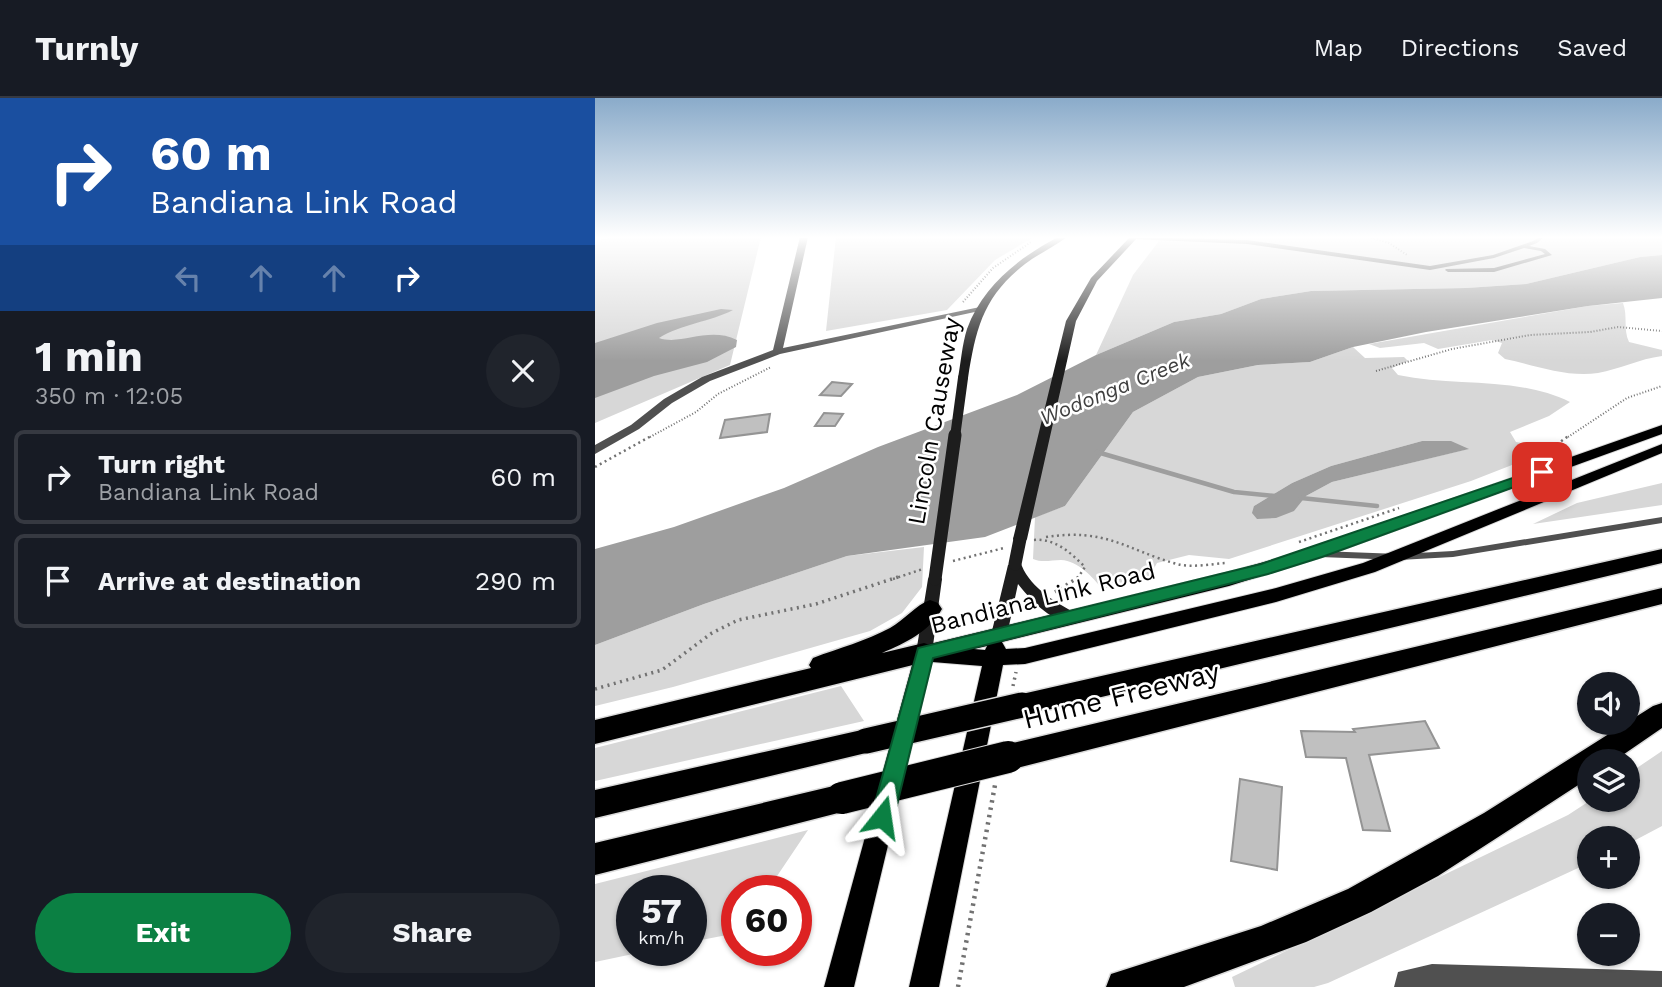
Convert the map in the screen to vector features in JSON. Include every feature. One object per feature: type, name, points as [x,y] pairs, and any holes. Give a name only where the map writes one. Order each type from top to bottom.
[{"type":"highway","name":"Hume Freeway","points":[[595,804],[866,741],[1017,698],[1662,556]]},
{"type":"highway","name":"Hume Freeway","points":[[595,859],[842,798],[1005,764],[1662,596]]},
{"type":"highway","points":[[754,692],[896,635],[918,623],[930,609]]},
{"type":"highway","points":[[595,732],[925,653]]},
{"type":"highway","points":[[1124,987],[1190,969],[1257,946],[1391,884],[1499,819],[1662,714]]},
{"type":"highway","points":[[1152,987],[1190,969]]},
{"type":"main road","name":"Lincoln Causeway","points":[[925,653],[971,329],[980,310],[1005,278]]},
{"type":"main road","points":[[924,987],[1003,650],[1014,567],[1062,354],[1071,321],[1095,278]]},
{"type":"main road","name":"Bandiana Link Road","points":[[1003,650],[1069,617],[1229,579],[1316,553],[1662,429]]},
{"type":"main road","name":"Bandiana Link Road","points":[[925,653],[1003,650],[1304,588],[1399,557],[1662,448]]},
{"type":"main road","points":[[1014,567],[1039,600],[1069,617]]},
{"type":"main road","points":[[839,987],[925,653]]},
{"type":"street","points":[[777,352],[794,278]]},
{"type":"street","points":[[595,450],[635,428],[667,401],[706,379],[777,352],[980,310]]},
{"type":"street","points":[[946,318],[960,320],[971,329]]},
{"type":"street","points":[[1406,984],[1432,976],[1662,983]]},
{"type":"lane","points":[[1316,553],[1399,557],[1465,553],[1662,520]]},
{"type":"path","points":[[1376,371],[1453,349],[1530,335],[1590,332],[1618,327],[1662,331]]},
{"type":"path","points":[[1532,461],[1616,405],[1641,392],[1662,386]]},
{"type":"path","points":[[1288,546],[1399,508]]},
{"type":"path","points":[[1031,541],[1073,533],[1106,537],[1180,565],[1229,563]]},
{"type":"path","points":[[1039,600],[1075,581],[1083,574],[1085,567],[1050,539],[1043,538]]},
{"type":"path","points":[[946,563],[1006,547]]},
{"type":"path","points":[[595,689],[642,678],[673,664],[711,632],[728,624],[819,604],[935,573]]},
{"type":"path","points":[[1003,650],[1017,698]]},
{"type":"path","points":[[958,987],[1005,764]]},
{"type":"shaded area","points":[[595,278],[751,278],[730,365],[595,423]]},
{"type":"shaded area","points":[[832,278],[977,278],[947,310],[826,331]]},
{"type":"shaded area","points":[[1131,278],[1549,278],[1526,284],[1466,288],[1311,291],[1261,299],[1221,314],[1174,322],[1096,355]]},
{"type":"shaded area","points":[[1623,303],[1629,342],[1662,350],[1662,356],[1598,373],[1575,374],[1505,359],[1498,353],[1502,343],[1492,340],[1438,349],[1424,343],[1380,348],[1369,344],[1588,306]]},
{"type":"shaded area","points":[[1353,347],[1365,358],[1404,357],[1408,361],[1392,368],[1398,375],[1529,388],[1570,402],[1549,416],[1510,432],[1516,442],[1538,446],[1543,453],[1471,481],[1229,559],[1189,555],[1157,563],[1149,577],[1102,589],[1090,575],[1073,563],[1033,559],[1035,517],[1065,506],[1133,412],[1198,377],[1258,365],[1310,362]],"holes":[[[1422,441],[1468,449],[1332,482],[1306,496],[1254,506],[1292,483],[1331,466]]]},
{"type":"shaded area","points":[[1662,483],[1662,505],[1533,524],[1577,503]]},
{"type":"shaded area","points":[[924,547],[922,587],[902,613],[870,631],[673,687],[595,706],[595,645],[704,604],[847,556]]},
{"type":"shaded area","points":[[841,686],[864,721],[595,781],[595,748]]},
{"type":"shaded area","points":[[1662,751],[1662,826],[1640,838],[1640,826],[1577,826],[1577,869],[1328,983],[1314,987],[1235,987],[1232,977],[1577,809],[1577,812],[1640,812],[1640,766]]},
{"type":"shaded area","points":[[808,830],[778,875],[721,875],[721,936],[707,939],[707,875],[630,875]]},
{"type":"shaded area","points":[[616,879],[616,958],[595,962],[595,884]]},
{"type":"water","name":"Wodonga Creek","points":[[1549,278],[1662,278],[1662,298],[1588,306],[1426,332],[1353,347],[1310,362],[1258,365],[1198,377],[1133,412],[1065,506],[985,537],[847,556],[704,604],[595,645],[595,549],[674,527],[784,488],[878,447],[1017,395],[1096,355],[1174,322],[1221,314],[1261,299],[1311,291],[1526,284]]},
{"type":"water","points":[[721,309],[733,310],[659,338],[676,340],[705,335],[726,336],[737,340],[736,347],[707,362],[654,376],[595,398],[595,343],[657,323]]},
{"type":"water","points":[[1422,441],[1451,441],[1469,449],[1332,482],[1306,496],[1294,511],[1276,518],[1257,519],[1252,513],[1254,506],[1292,483],[1331,466]]},
{"type":"building","points":[[832,382],[852,384],[841,396],[820,395]]},
{"type":"building","points":[[824,413],[843,414],[835,426],[815,426]]},
{"type":"building","points":[[770,414],[767,432],[720,438],[725,420]]},
{"type":"building","points":[[1425,721],[1439,748],[1369,755],[1390,831],[1363,830],[1346,758],[1306,757],[1301,731],[1355,732],[1353,729]]},
{"type":"building","points":[[1240,779],[1282,787],[1277,870],[1231,861]]},
{"type":"waterway","points":[[1097,452],[1234,492],[1275,496]]},
{"type":"waterway","points":[[1301,498],[1377,506]]},
{"type":"route","points":[[882,817],[925,653],[1262,570],[1542,472]]}]
